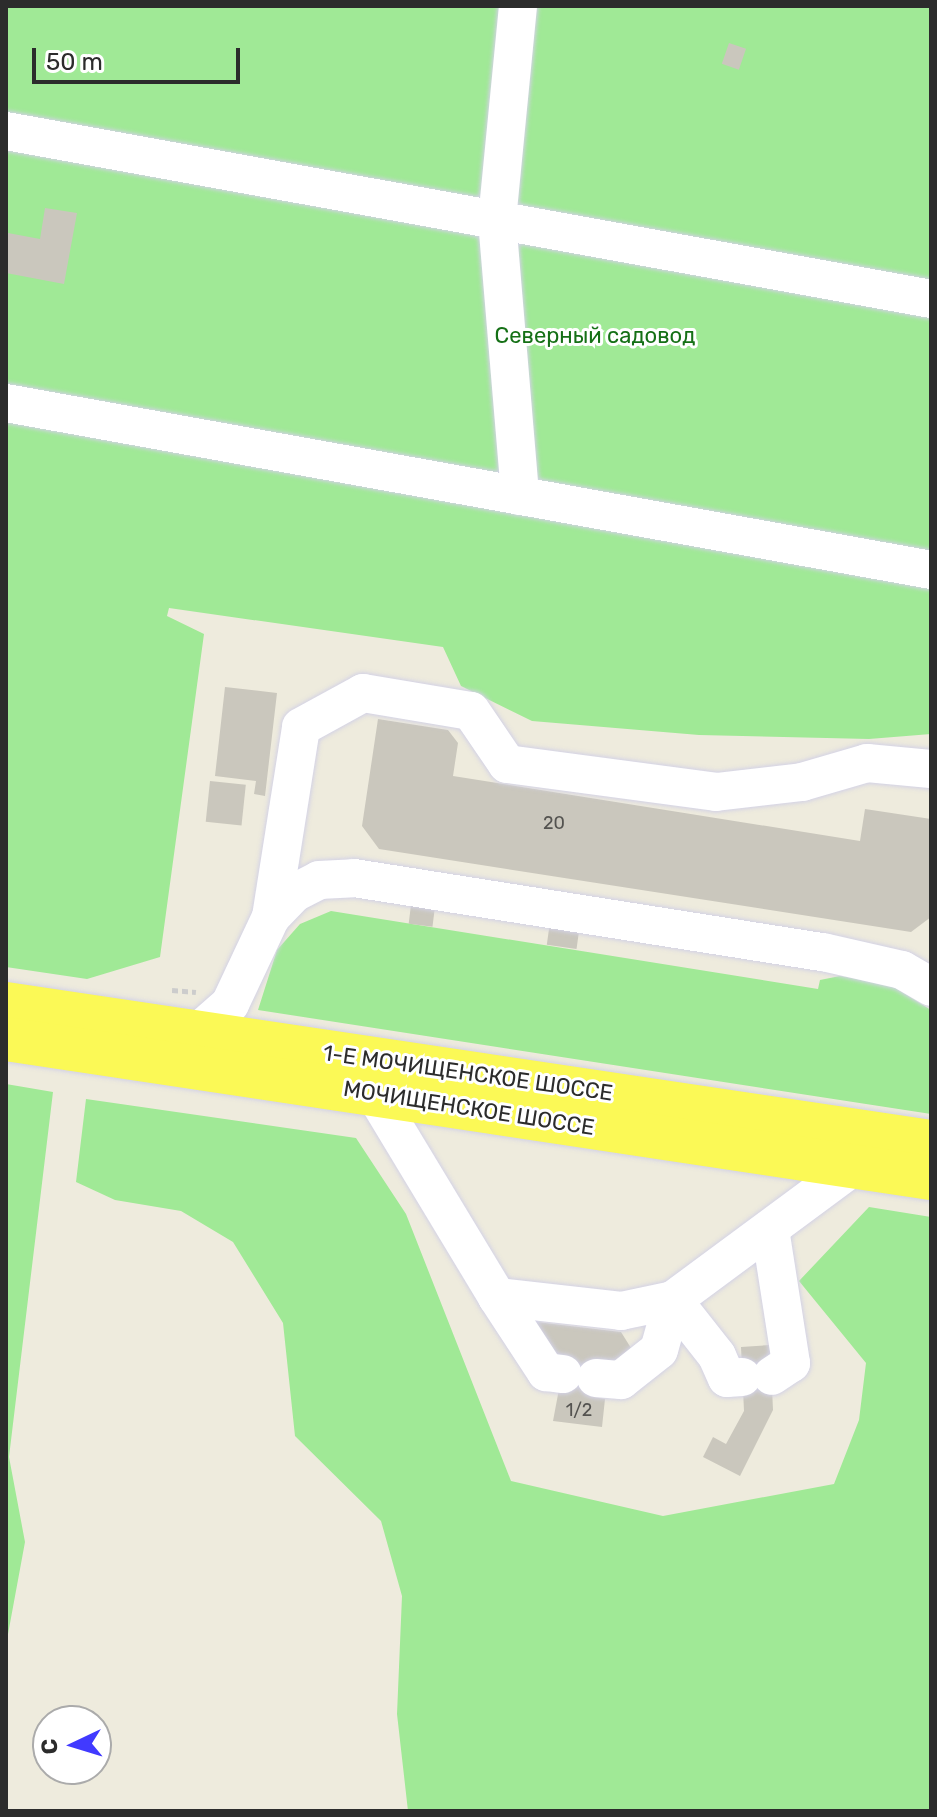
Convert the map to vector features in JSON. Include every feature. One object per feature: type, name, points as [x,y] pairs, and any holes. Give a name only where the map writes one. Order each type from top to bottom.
[{"type":"main road","name":"1-Е МОЧИЩЕНСКОЕ ШОССЕ","points":[[6,1004],[931,1142]]},
{"type":"main road","name":"МОЧИЩЕНСКОЕ ШОССЕ","points":[[6,1039],[931,1178]]},
{"type":"lane","points":[[518,6],[497,220],[520,496]]},
{"type":"lane","points":[[6,131],[931,299]]},
{"type":"lane","points":[[6,403],[931,570]]},
{"type":"lane","points":[[197,1033],[230,1004],[271,917],[301,727],[363,693],[471,711],[507,764],[716,792],[802,782],[867,763],[931,769]]},
{"type":"lane","points":[[271,917],[294,893],[319,880],[354,878],[823,952],[902,970],[931,987]]},
{"type":"lane","points":[[374,1093],[546,1372],[621,1380],[659,1350],[673,1300]]},
{"type":"lane","points":[[497,1297],[621,1311],[673,1300],[853,1167]]},
{"type":"lane","points":[[673,1300],[717,1356],[727,1378],[757,1377],[791,1363],[770,1229]]},
{"type":"green space","name":"Северный садовод","points":[[6,6],[931,6],[931,734],[869,739],[699,735],[532,721],[461,686],[443,647],[169,608],[167,616],[204,634],[160,957],[87,979],[6,967]]},
{"type":"green space","points":[[331,911],[818,989],[820,980],[840,976],[889,984],[931,1010],[931,1114],[258,1010],[277,950],[300,924]]},
{"type":"green space","points":[[6,1084],[53,1092],[9,1457],[25,1542],[6,1645]]},
{"type":"green space","points":[[86,1099],[356,1138],[406,1214],[511,1481],[663,1516],[834,1484],[859,1420],[866,1363],[799,1281],[869,1207],[931,1217],[931,1811],[408,1811],[397,1714],[402,1596],[381,1521],[295,1436],[283,1323],[233,1242],[181,1211],[115,1200],[76,1182]]},
{"type":"building","points":[[729,43],[746,49],[739,70],[722,64]]},
{"type":"building","points":[[45,208],[77,213],[64,284],[6,273],[8,233],[40,239]]},
{"type":"building","points":[[225,687],[277,693],[265,796],[254,794],[256,781],[215,776]]},
{"type":"building","points":[[378,719],[448,730],[458,743],[453,776],[860,841],[865,809],[931,819],[931,917],[911,932],[379,849],[362,826]]},
{"type":"building","points":[[210,781],[246,785],[242,826],[206,822]]},
{"type":"building","points":[[411,905],[435,908],[433,927],[409,924]]},
{"type":"building","points":[[550,922],[580,926],[577,949],[547,945]]},
{"type":"building","points":[[537,1322],[621,1332],[636,1356],[621,1365],[598,1363],[594,1397],[605,1399],[602,1427],[553,1421],[565,1357],[544,1355],[528,1330]]},
{"type":"building","points":[[770,1345],[773,1410],[740,1476],[703,1457],[713,1437],[726,1444],[744,1411],[741,1347]]}]
